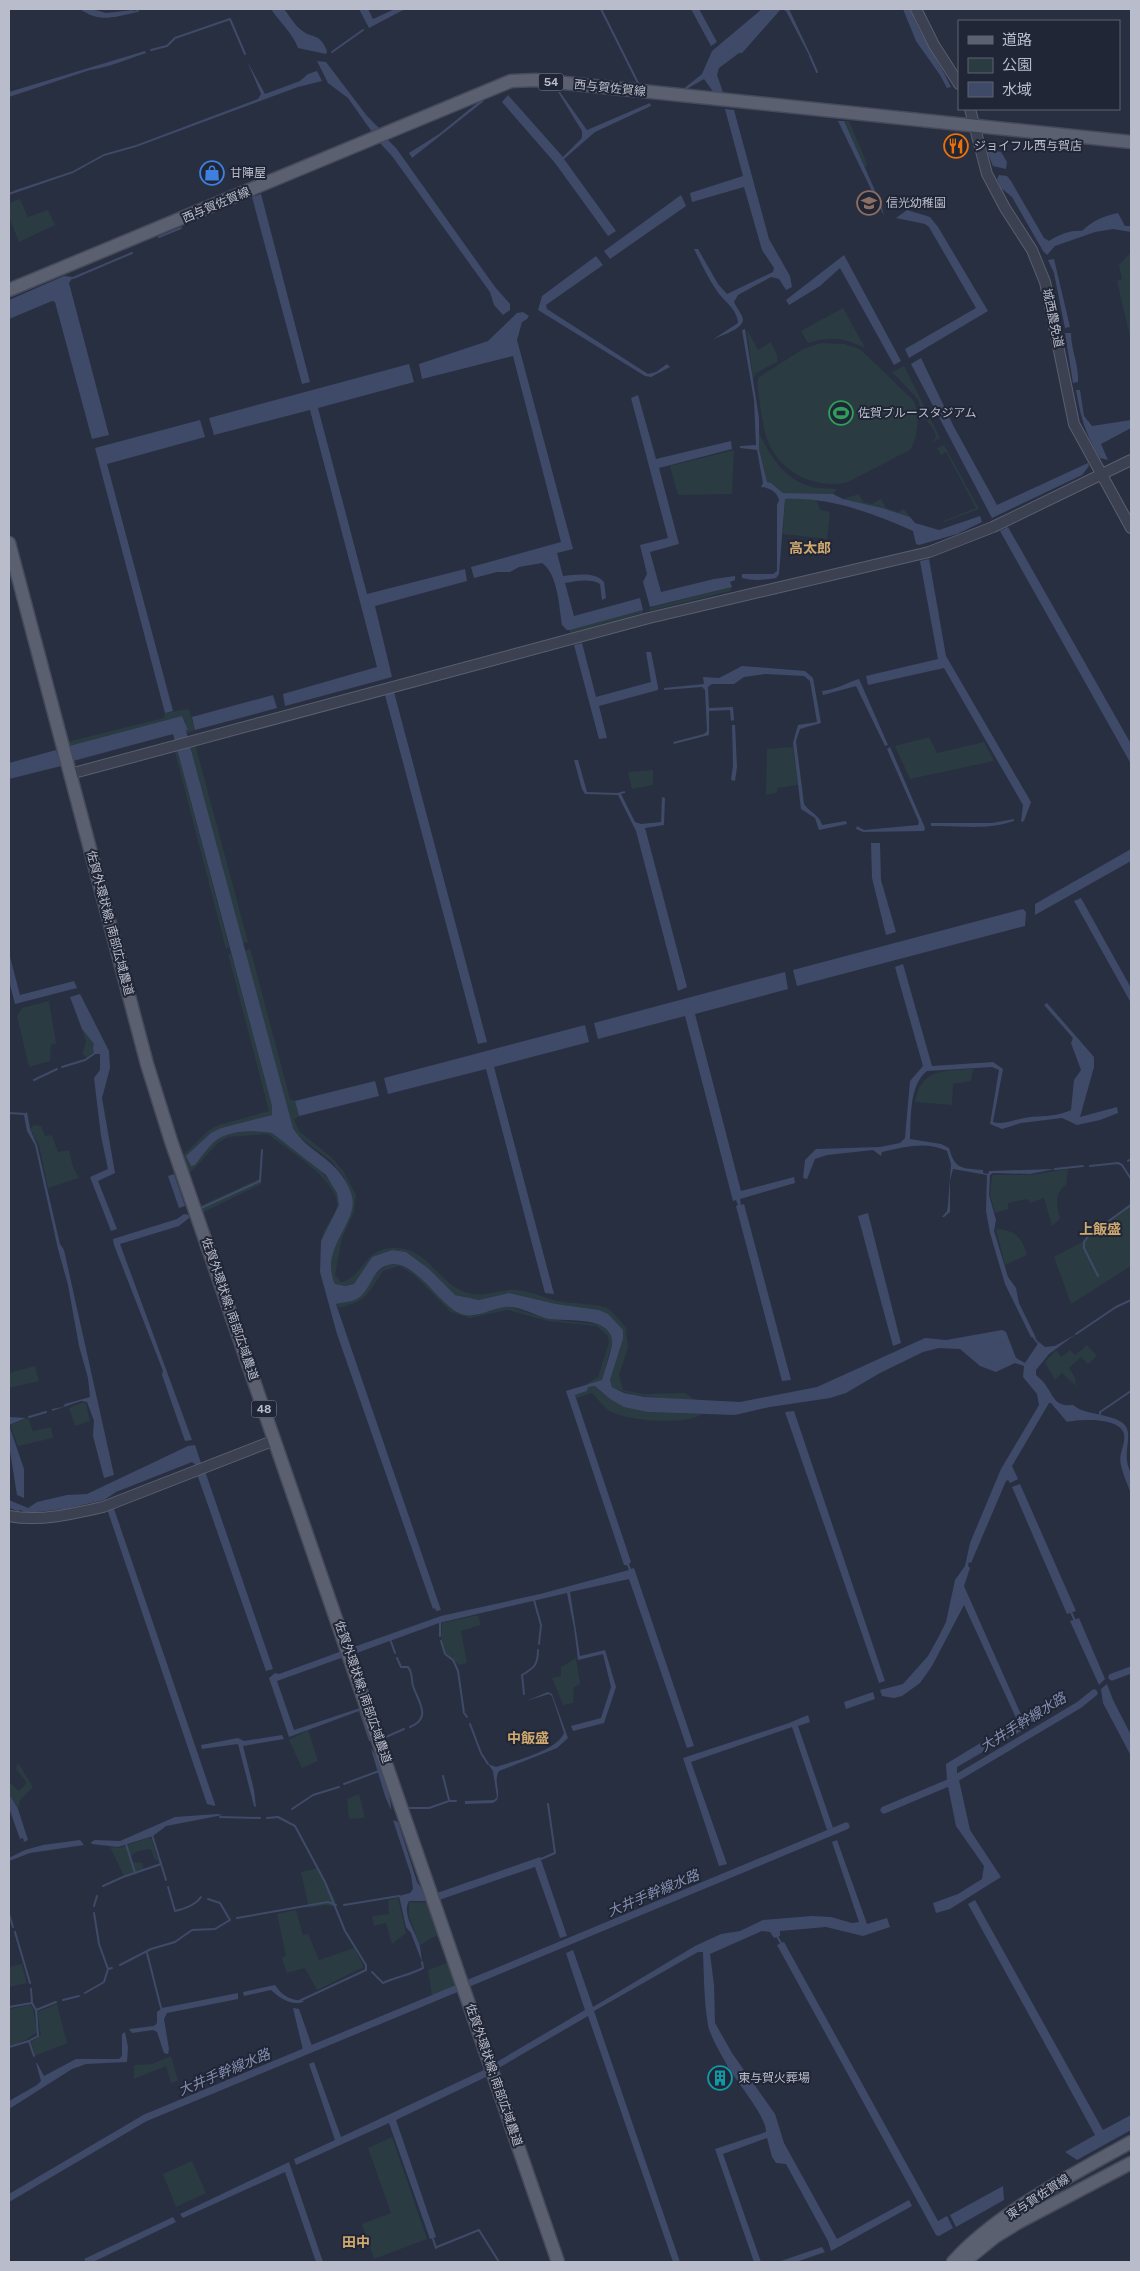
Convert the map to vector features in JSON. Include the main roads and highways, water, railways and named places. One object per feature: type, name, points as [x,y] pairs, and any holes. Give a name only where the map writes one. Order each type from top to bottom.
[{"type":"main road","name":"西与賀佐賀線","points":[[9,290],[511,81],[536,80],[1131,142]]},
{"type":"main road","name":"佐賀外環状線; 南部広域農道","points":[[9,543],[150,1074],[171,1141],[558,2262]]},
{"type":"main road","name":"東与賀佐賀線","points":[[953,2262],[967,2247],[1005,2218],[1080,2170],[1131,2142]]},
{"type":"main road","name":"東与賀佐賀線","points":[[964,2262],[996,2236],[1019,2222],[1131,2163]]},
{"type":"water","points":[[80,9],[92,9],[106,13],[133,10],[133,13],[105,18],[93,16]]},
{"type":"water","points":[[271,9],[284,9],[300,29],[321,41],[327,51],[326,54],[298,48],[289,32]]},
{"type":"water","points":[[359,9],[368,9],[373,19],[395,9],[405,9],[369,28]]},
{"type":"water","points":[[691,9],[699,9],[717,42],[711,46]]},
{"type":"water","points":[[762,9],[781,9],[742,53],[739,53],[719,68],[717,75],[724,95],[714,93],[704,79],[682,90],[702,74],[712,51]]},
{"type":"water","points":[[781,9],[789,9],[810,57],[786,11]]},
{"type":"water","points":[[903,9],[910,9],[951,87],[947,88],[916,41]]},
{"type":"water","points":[[145,51],[146,53],[118,63],[90,70],[9,97],[9,92]]},
{"type":"water","points":[[247,61],[265,94],[300,81],[308,74],[317,71],[322,81],[298,87],[136,147],[104,156],[73,173],[9,195],[9,193],[16,190],[73,171],[104,154],[136,145],[258,99],[261,94]]},
{"type":"water","points":[[317,61],[326,62],[367,116],[380,129],[372,132],[348,98],[328,83]]},
{"type":"water","points":[[558,92],[560,92],[587,130],[650,103],[651,106],[595,132],[564,159],[616,231],[608,236],[555,163],[502,102],[508,95],[563,157],[582,138],[582,131]]},
{"type":"water","points":[[481,100],[484,101],[412,158],[409,153],[439,134]]},
{"type":"water","points":[[725,109],[734,110],[769,239],[790,276],[792,287],[786,290],[779,279],[771,277],[738,295],[734,302],[743,318],[742,324],[735,330],[712,340],[738,323],[733,309],[714,286],[694,249],[698,249],[718,284],[727,294],[773,272],[774,268],[762,250],[744,187],[692,202],[690,193],[743,176]]},
{"type":"water","points":[[838,121],[844,121],[881,204],[884,216]]},
{"type":"water","points":[[387,139],[396,148],[495,287],[510,304],[510,310],[503,315],[494,305],[490,292],[392,156],[379,142]]},
{"type":"water","points":[[990,145],[996,151],[1001,152],[1007,162],[1006,169],[993,166],[986,149]]},
{"type":"water","points":[[999,175],[1007,176],[1011,181],[1044,238],[1049,241],[1065,233],[1082,231],[1098,219],[1118,213],[1125,226],[1131,226],[1131,232],[1113,229],[1095,232],[1055,246],[1047,255],[1012,197],[1001,188],[997,179]]},
{"type":"water","points":[[261,194],[310,382],[302,384],[252,197]]},
{"type":"water","points":[[681,195],[686,206],[610,259],[604,251]]},
{"type":"water","points":[[907,210],[930,217],[938,227],[988,311],[909,358],[905,349],[976,308],[929,227],[925,224],[896,218]]},
{"type":"water","points":[[844,255],[901,361],[894,365],[840,268],[820,286],[789,305],[786,300]]},
{"type":"water","points":[[596,256],[603,265],[546,305],[547,309],[648,374],[656,372],[667,364],[670,367],[651,377],[645,376],[538,310],[542,296]]},
{"type":"water","points":[[1054,259],[1070,327],[1065,328],[1054,273],[1048,260]]},
{"type":"water","points":[[64,276],[73,277],[69,283],[109,435],[92,439],[55,302],[52,301],[9,319],[9,300]]},
{"type":"water","points":[[523,312],[529,316],[522,322],[517,340],[573,549],[557,553],[563,576],[590,575],[604,582],[606,598],[602,600],[600,584],[596,582],[583,580],[565,583],[574,616],[640,598],[643,610],[570,630],[567,630],[562,625],[555,583],[542,563],[519,567],[510,572],[497,572],[474,578],[471,567],[561,542],[513,356],[422,379],[419,364],[488,341],[517,313]]},
{"type":"water","points":[[745,329],[759,418],[759,449],[767,482],[783,493],[833,494],[843,499],[910,517],[915,523],[939,530],[980,516],[982,522],[957,534],[919,545],[916,544],[913,531],[867,512],[818,501],[785,499],[779,574],[776,578],[768,579],[742,578],[742,574],[773,574],[777,571],[777,505],[779,500],[773,491],[761,487],[763,483],[757,450],[740,448],[740,446],[756,445],[754,400],[742,330]]},
{"type":"water","points":[[1065,333],[1071,333],[1078,382],[1073,383]]},
{"type":"water","points":[[921,358],[954,427],[997,505],[1088,463],[1089,466],[1082,475],[992,518],[911,364]]},
{"type":"water","points":[[409,364],[414,382],[318,408],[367,594],[465,569],[467,581],[375,606],[392,677],[285,706],[283,694],[377,667],[310,410],[214,435],[209,418]]},
{"type":"water","points":[[1076,390],[1080,390],[1084,416],[1092,426],[1131,420],[1131,428],[1101,444],[1108,460],[1100,458],[1087,433]]},
{"type":"water","points":[[638,395],[656,459],[731,441],[732,449],[659,468],[679,544],[650,552],[661,592],[714,579],[735,576],[735,580],[730,582],[732,587],[650,607],[643,582],[647,574],[640,545],[668,538],[631,398]]},
{"type":"water","points":[[200,420],[205,437],[107,464],[173,711],[165,713],[95,448]]},
{"type":"water","points":[[1008,527],[1131,744],[1131,764],[1000,531]]},
{"type":"water","points":[[929,559],[946,656],[1031,802],[1024,821],[1021,822],[1023,805],[944,668],[868,685],[866,676],[938,659],[920,561]]},
{"type":"water","points":[[582,643],[596,697],[651,682],[646,652],[651,652],[658,690],[599,706],[607,738],[599,739],[574,645]]},
{"type":"water","points":[[742,666],[805,671],[813,678],[821,723],[800,729],[796,741],[804,804],[819,818],[822,825],[846,821],[847,824],[819,830],[815,818],[801,809],[793,743],[798,725],[817,722],[810,681],[804,676],[765,674],[744,677],[734,684],[712,684],[708,687],[709,708],[733,707],[734,720],[731,721],[730,710],[709,711],[709,735],[674,744],[673,742],[704,734],[707,731],[705,690],[702,687],[664,690],[664,688],[704,684],[703,677],[719,678]]},
{"type":"water","points":[[859,679],[888,745],[885,746],[856,686],[823,695],[822,691]]},
{"type":"water","points":[[394,692],[487,1042],[478,1044],[385,695]]},
{"type":"water","points":[[273,695],[277,708],[195,730],[192,717]]},
{"type":"water","points":[[182,716],[188,730],[186,730],[190,746],[293,1128],[299,1137],[339,1171],[351,1193],[353,1203],[351,1214],[335,1246],[332,1258],[331,1271],[335,1284],[345,1286],[354,1284],[372,1257],[392,1250],[406,1252],[429,1269],[455,1295],[479,1300],[509,1293],[556,1304],[599,1310],[608,1314],[623,1330],[623,1339],[610,1380],[612,1387],[624,1393],[645,1397],[740,1402],[817,1387],[925,1338],[946,1340],[1002,1330],[1006,1332],[1016,1358],[1025,1363],[1039,1342],[1045,1347],[1055,1346],[1076,1334],[1049,1354],[1036,1370],[1036,1375],[1059,1403],[1073,1405],[1081,1410],[1109,1417],[1124,1424],[1128,1434],[1127,1464],[1131,1473],[1131,1494],[1120,1461],[1124,1442],[1124,1434],[1121,1428],[1099,1420],[1067,1422],[1049,1403],[1012,1466],[1018,1479],[1010,1483],[1008,1480],[1006,1481],[971,1563],[969,1562],[968,1566],[970,1568],[964,1586],[1027,1728],[1007,1739],[1003,1731],[1017,1720],[964,1605],[932,1666],[920,1683],[902,1696],[894,1698],[882,1696],[880,1690],[903,1684],[928,1656],[946,1622],[955,1580],[965,1566],[970,1543],[1001,1469],[1039,1405],[1037,1394],[1023,1377],[1024,1366],[1015,1363],[996,1372],[980,1366],[960,1349],[939,1348],[923,1352],[880,1373],[846,1393],[830,1398],[770,1407],[735,1415],[648,1412],[624,1407],[610,1399],[595,1386],[588,1387],[587,1391],[575,1395],[631,1562],[629,1564],[631,1569],[634,1568],[694,1746],[687,1748],[629,1579],[570,1592],[580,1656],[605,1650],[616,1687],[604,1723],[573,1731],[571,1726],[601,1718],[611,1687],[603,1654],[578,1660],[567,1593],[439,1623],[354,1654],[351,1648],[441,1616],[540,1594],[629,1570],[627,1565],[624,1565],[566,1391],[602,1380],[612,1344],[611,1335],[606,1328],[598,1324],[549,1319],[510,1307],[499,1308],[478,1315],[461,1314],[452,1309],[408,1268],[398,1265],[388,1265],[379,1270],[358,1298],[336,1304],[441,1610],[436,1611],[435,1608],[433,1609],[337,1334],[320,1272],[321,1241],[339,1205],[337,1193],[326,1175],[272,1133],[250,1131],[233,1133],[213,1143],[195,1165],[191,1166],[186,1156],[211,1133],[221,1128],[272,1115],[272,1106],[173,734],[73,761],[69,746]]},
{"type":"water","points":[[732,725],[735,725],[737,767],[735,781],[731,780],[733,765]]},
{"type":"water","points":[[890,747],[925,828],[924,831],[863,832],[856,829],[857,826],[864,830],[918,825],[919,822],[887,749]]},
{"type":"water","points":[[56,750],[61,766],[9,779],[9,763]]},
{"type":"water","points":[[574,760],[578,760],[587,792],[617,793],[625,791],[625,793],[621,794],[635,822],[641,824],[661,822],[662,797],[665,798],[664,825],[645,828],[687,987],[678,991],[636,831],[618,795],[585,794]]},
{"type":"water","points":[[1014,819],[1014,821],[993,826],[931,826],[931,823],[992,823]]},
{"type":"water","points":[[871,843],[880,843],[881,880],[896,932],[886,935],[872,878]]},
{"type":"water","points":[[1131,849],[1131,861],[1035,915],[1035,904]]},
{"type":"water","points":[[1081,898],[1131,988],[1131,1003],[1074,901]]},
{"type":"water","points":[[1023,909],[1026,912],[1025,926],[797,986],[793,970]]},
{"type":"water","points":[[9,953],[20,995],[74,981],[77,988],[15,1004],[9,981]]},
{"type":"water","points":[[903,964],[932,1066],[993,1062],[1003,1069],[993,1122],[1005,1123],[1024,1118],[1065,1113],[1071,1110],[1074,1080],[1081,1070],[1071,1043],[1073,1038],[1044,1005],[1047,1003],[1094,1057],[1094,1067],[1080,1117],[1117,1107],[1118,1113],[1100,1120],[1077,1125],[1062,1118],[1021,1123],[1002,1129],[990,1124],[999,1070],[992,1067],[927,1071],[921,1077],[914,1093],[910,1139],[941,1144],[949,1148],[954,1160],[960,1166],[983,1170],[983,1173],[988,1174],[989,1171],[1055,1169],[1030,1174],[993,1173],[990,1175],[989,1195],[996,1220],[994,1231],[1008,1277],[1016,1288],[1019,1303],[1036,1338],[1031,1337],[1005,1284],[990,1233],[986,1211],[987,1175],[953,1169],[950,1180],[950,1212],[944,1217],[942,1217],[947,1211],[948,1205],[951,1164],[947,1151],[939,1148],[931,1146],[907,1147],[882,1152],[881,1156],[873,1150],[827,1155],[815,1159],[807,1179],[803,1178],[805,1160],[816,1149],[880,1147],[900,1143],[905,1138],[910,1081],[923,1066],[895,967]]},
{"type":"water","points":[[785,972],[788,989],[695,1014],[741,1191],[794,1177],[795,1183],[740,1199],[741,1205],[744,1204],[791,1380],[782,1381],[736,1206],[738,1205],[736,1200],[733,1201],[685,1016],[598,1039],[594,1023]]},
{"type":"water","points":[[80,994],[109,1051],[110,1068],[102,1098],[115,1173],[98,1181],[117,1229],[111,1231],[90,1177],[108,1169],[101,1136],[94,1078],[100,1070],[100,1054],[94,1054],[94,1044],[82,1029],[70,997]]},
{"type":"water","points":[[585,1025],[589,1042],[494,1067],[554,1294],[545,1293],[486,1069],[388,1094],[384,1078]]},
{"type":"water","points":[[375,1081],[379,1096],[299,1116],[295,1101]]},
{"type":"water","points":[[27,1112],[30,1129],[37,1145],[60,1244],[64,1250],[114,1475],[104,1478],[93,1436],[94,1421],[87,1402],[81,1401],[52,1411],[52,1409],[63,1407],[65,1404],[90,1397],[88,1378],[79,1346],[68,1285],[35,1145],[27,1131],[24,1115]]},
{"type":"water","points":[[174,1174],[185,1206],[179,1208],[168,1176]]},
{"type":"water","points":[[868,1213],[901,1343],[893,1346],[858,1216]]},
{"type":"water","points":[[184,1214],[189,1215],[189,1218],[179,1226],[120,1244],[192,1440],[185,1441],[162,1375],[163,1371],[113,1239],[177,1219]]},
{"type":"water","points":[[794,1411],[885,1681],[879,1683],[785,1412]]},
{"type":"water","points":[[9,1417],[26,1418],[9,1425]]},
{"type":"water","points":[[9,1425],[24,1469],[24,1498],[17,1495],[9,1445]]},
{"type":"water","points":[[195,1445],[201,1463],[196,1465],[192,1462],[116,1492],[104,1500],[65,1509],[27,1513],[9,1508],[9,1500],[28,1508],[37,1502],[67,1495],[87,1494],[188,1446]]},
{"type":"water","points":[[205,1471],[273,1669],[266,1671],[197,1474]]},
{"type":"water","points":[[1020,1484],[1076,1611],[1067,1614],[1012,1487]]},
{"type":"water","points":[[113,1506],[215,1806],[207,1804],[107,1509]]},
{"type":"water","points":[[1079,1618],[1105,1679],[1099,1685],[1070,1621]]},
{"type":"water","points":[[342,1651],[344,1657],[277,1681],[294,1730],[360,1708],[371,1741],[369,1741],[359,1711],[289,1737],[269,1678],[275,1673],[279,1674]]},
{"type":"water","points":[[1107,1684],[1131,1735],[1131,1756],[1103,1703],[1101,1689]]},
{"type":"water","points":[[548,1692],[552,1694],[568,1738],[557,1748],[499,1771],[497,1774],[498,1797],[493,1803],[465,1804],[465,1801],[494,1800],[497,1797],[493,1771],[488,1764],[496,1767],[524,1758],[544,1750],[560,1739],[564,1733],[552,1696],[549,1694],[526,1701]]},
{"type":"water","points":[[873,1692],[875,1699],[846,1709],[844,1702]]},
{"type":"water","points":[[808,1715],[810,1722],[798,1726],[833,1828],[827,1830],[792,1727],[691,1762],[727,1864],[719,1866],[683,1758]]},
{"type":"water","points":[[995,1734],[1000,1742],[957,1767],[957,1774],[947,1780],[946,1764]]},
{"type":"water","points":[[282,1735],[284,1739],[243,1746],[254,1790],[256,1807],[254,1806],[238,1744],[202,1749],[201,1745],[238,1738],[244,1741]]},
{"type":"water","points":[[371,1749],[378,1760],[384,1778],[391,1810],[385,1796]]},
{"type":"water","points":[[959,1780],[970,1830],[1001,1877],[950,1909],[936,1913],[933,1903],[958,1894],[982,1879],[984,1866],[956,1826],[948,1786]]},
{"type":"water","points":[[9,1794],[18,1809],[28,1840],[24,1842],[23,1838],[20,1839],[9,1808]]},
{"type":"water","points":[[223,1815],[166,1826],[153,1836],[118,1847],[92,1844],[91,1842],[95,1840],[120,1841],[175,1817]]},
{"type":"water","points":[[393,1820],[398,1822],[417,1882],[426,1894],[427,1901],[409,1901],[407,1906],[409,1921],[420,1946],[422,1962],[411,1933],[406,1927],[399,1896],[410,1893],[413,1889],[411,1875]]},
{"type":"water","points":[[80,1840],[84,1845],[30,1853],[9,1861],[9,1858],[25,1850],[43,1845]]},
{"type":"water","points":[[837,1840],[867,1924],[887,1918],[890,1927],[863,1936],[826,1927],[780,1931],[780,1936],[774,1938],[770,1932],[762,1931],[710,1954],[714,1985],[715,2023],[732,2053],[775,2114],[784,2143],[837,2239],[909,2200],[912,2206],[831,2251],[828,2241],[786,2164],[776,2163],[772,2157],[767,2138],[723,2154],[761,2262],[754,2262],[715,2149],[766,2132],[765,2126],[757,2110],[727,2066],[709,2030],[705,1998],[703,1952],[698,1952],[594,2011],[680,2262],[673,2262],[588,2016],[497,2069],[495,2063],[585,2010],[566,1953],[573,1950],[593,2007],[695,1946],[721,1934],[740,1931],[763,1920],[812,1916],[831,1917],[852,1923],[859,1922],[832,1842]]},
{"type":"water","points":[[540,1857],[567,1936],[560,1938],[535,1867],[439,1900],[437,1893]]},
{"type":"water","points":[[975,1900],[1103,2130],[1131,2115],[1131,2130],[1077,2160],[1065,2152],[1095,2135],[968,1904]]},
{"type":"water","points":[[784,1942],[938,2221],[947,2216],[953,2228],[939,2236],[936,2235],[777,1945]]},
{"type":"water","points":[[275,1985],[288,1997],[305,2001],[292,2003],[271,1990],[244,1996],[243,1992]]},
{"type":"water","points":[[238,1993],[238,1999],[167,2013],[164,2019],[169,2049],[168,2054],[164,2053],[157,2032],[153,2030],[132,2033],[129,2029],[154,2026],[157,2023],[157,2012],[162,2008]]},
{"type":"water","points":[[293,2008],[299,2009],[312,2046],[303,2050]]},
{"type":"water","points":[[125,2032],[128,2047],[127,2062],[86,2064],[72,2069],[9,2109],[9,2101],[41,2081],[36,2063],[44,2076],[76,2059],[119,2059],[122,2056],[122,2034]]},
{"type":"water","points":[[314,2062],[341,2137],[486,2069],[488,2076],[396,2120],[436,2237],[430,2239],[389,2123],[296,2165],[294,2159],[335,2140],[309,2064]]},
{"type":"water","points":[[289,2162],[323,2262],[316,2262],[285,2172],[183,2218],[180,2214]]},
{"type":"water","points":[[1003,2186],[1004,2200],[956,2227],[950,2215]]},
{"type":"water","points":[[173,2217],[176,2222],[93,2262],[86,2262],[84,2259]]},
{"type":"water","points":[[822,2247],[825,2252],[796,2262],[778,2262]]},
{"type":"waterway","points":[[601,9],[639,85]]},
{"type":"waterway","points":[[133,12],[138,11]]},
{"type":"waterway","points":[[151,50],[167,46],[175,38],[230,19],[245,54]]},
{"type":"waterway","points":[[332,52],[363,30]]},
{"type":"waterway","points":[[810,56],[817,72]]},
{"type":"waterway","points":[[159,237],[181,228]]},
{"type":"waterway","points":[[73,278],[132,253]]},
{"type":"waterway","points":[[62,1067],[85,1060],[94,1054]]},
{"type":"waterway","points":[[34,1080],[57,1069]]},
{"type":"waterway","points":[[9,1113],[25,1114]]},
{"type":"waterway","points":[[201,1208],[260,1181],[262,1150]]},
{"type":"waterway","points":[[1090,1166],[1118,1163],[1122,1165],[1131,1179]]},
{"type":"waterway","points":[[1055,1169],[1083,1166]]},
{"type":"waterway","points":[[1098,1276],[1084,1248],[1084,1242],[1089,1235],[1131,1205]]},
{"type":"waterway","points":[[1076,1334],[1116,1307],[1131,1300]]},
{"type":"waterway","points":[[1034,1338],[1038,1343]]},
{"type":"waterway","points":[[1100,1414],[1100,1412],[1131,1391]]},
{"type":"waterway","points":[[29,1417],[46,1412]]},
{"type":"waterway","points":[[534,1600],[541,1625],[539,1644]]},
{"type":"waterway","points":[[1071,1612],[1075,1621]]},
{"type":"waterway","points":[[440,1621],[440,1636]]},
{"type":"waterway","points":[[390,1639],[395,1653]]},
{"type":"waterway","points":[[441,1641],[445,1654],[453,1660],[458,1671],[464,1713],[467,1717]]},
{"type":"waterway","points":[[524,1694],[522,1675],[534,1666],[538,1650]]},
{"type":"waterway","points":[[397,1658],[401,1667],[408,1667],[410,1669],[413,1686],[422,1710],[421,1719],[410,1727]]},
{"type":"waterway","name":"大井手幹線水路","points":[[1112,1677],[1131,1670]]},
{"type":"waterway","name":"大井手幹線水路","points":[[884,1810],[948,1783],[1079,1705],[1094,1693]]},
{"type":"waterway","points":[[470,1724],[481,1753],[488,1764]]},
{"type":"waterway","points":[[386,1737],[404,1729]]},
{"type":"waterway","points":[[344,1784],[379,1771]]},
{"type":"waterway","points":[[443,1776],[449,1800]]},
{"type":"waterway","points":[[292,1809],[313,1795],[339,1787]]},
{"type":"waterway","points":[[409,1808],[429,1808],[449,1801],[456,1801]]},
{"type":"waterway","points":[[541,1859],[555,1853],[548,1804]]},
{"type":"waterway","points":[[220,1817],[260,1818]]},
{"type":"waterway","points":[[267,1818],[278,1817],[295,1826],[325,1882],[345,1931],[366,1965],[366,1970],[297,2002]]},
{"type":"waterway","name":"大井手幹線水路","points":[[469,1983],[846,1826]]},
{"type":"waterway","points":[[152,1835],[166,1880]]},
{"type":"waterway","points":[[126,1844],[135,1873]]},
{"type":"waterway","points":[[103,1886],[161,1864]]},
{"type":"waterway","points":[[168,1887],[175,1911],[193,1905],[201,1897]]},
{"type":"waterway","points":[[94,1906],[97,1896]]},
{"type":"waterway","points":[[344,1905],[399,1896]]},
{"type":"waterway","points":[[120,1965],[151,1949],[175,1942],[192,1930],[215,1929],[230,1920],[220,1903],[208,1899]]},
{"type":"waterway","points":[[237,1918],[328,1902],[336,1905]]},
{"type":"waterway","points":[[94,1913],[99,1944],[108,1969]]},
{"type":"waterway","points":[[9,1914],[13,1927]]},
{"type":"waterway","points":[[15,1932],[30,1983]]},
{"type":"waterway","points":[[777,1936],[782,1945]]},
{"type":"waterway","points":[[147,1953],[161,2008]]},
{"type":"waterway","points":[[372,1972],[383,1983],[423,1968],[422,1962]]},
{"type":"waterway","points":[[85,1993],[104,1982],[108,1969],[112,1968]]},
{"type":"waterway","name":"大井手幹線水路","points":[[9,2198],[145,2118],[458,1988]]},
{"type":"waterway","points":[[31,1989],[32,2003]]},
{"type":"waterway","points":[[63,2000],[79,1996]]},
{"type":"waterway","points":[[9,2047],[38,2036],[36,2010],[56,2002]]},
{"type":"waterway","points":[[9,2007],[32,2003],[36,2010]]},
{"type":"waterway","points":[[29,2041],[34,2056]]},
{"type":"waterway","points":[[437,2247],[479,2230],[499,2262]]},
{"type":"waterway","points":[[432,2236],[436,2248]]},
{"type":"place","name":"ジョイフル西与賀店","points":[[956,146]]},
{"type":"place","name":"甘陣屋","points":[[212,173]]},
{"type":"place","name":"信光幼稚園","points":[[869,203]]},
{"type":"place","name":"佐賀ブルースタジアム","points":[[841,413]]},
{"type":"place","name":"東与賀火葬場","points":[[720,2078]]},
{"type":"district","name":"高太郎","points":[[810,548]]},
{"type":"district","name":"上飯盛","points":[[1100,1229]]},
{"type":"district","name":"中飯盛","points":[[528,1738]]},
{"type":"district","name":"田中","points":[[356,2242]]}]
